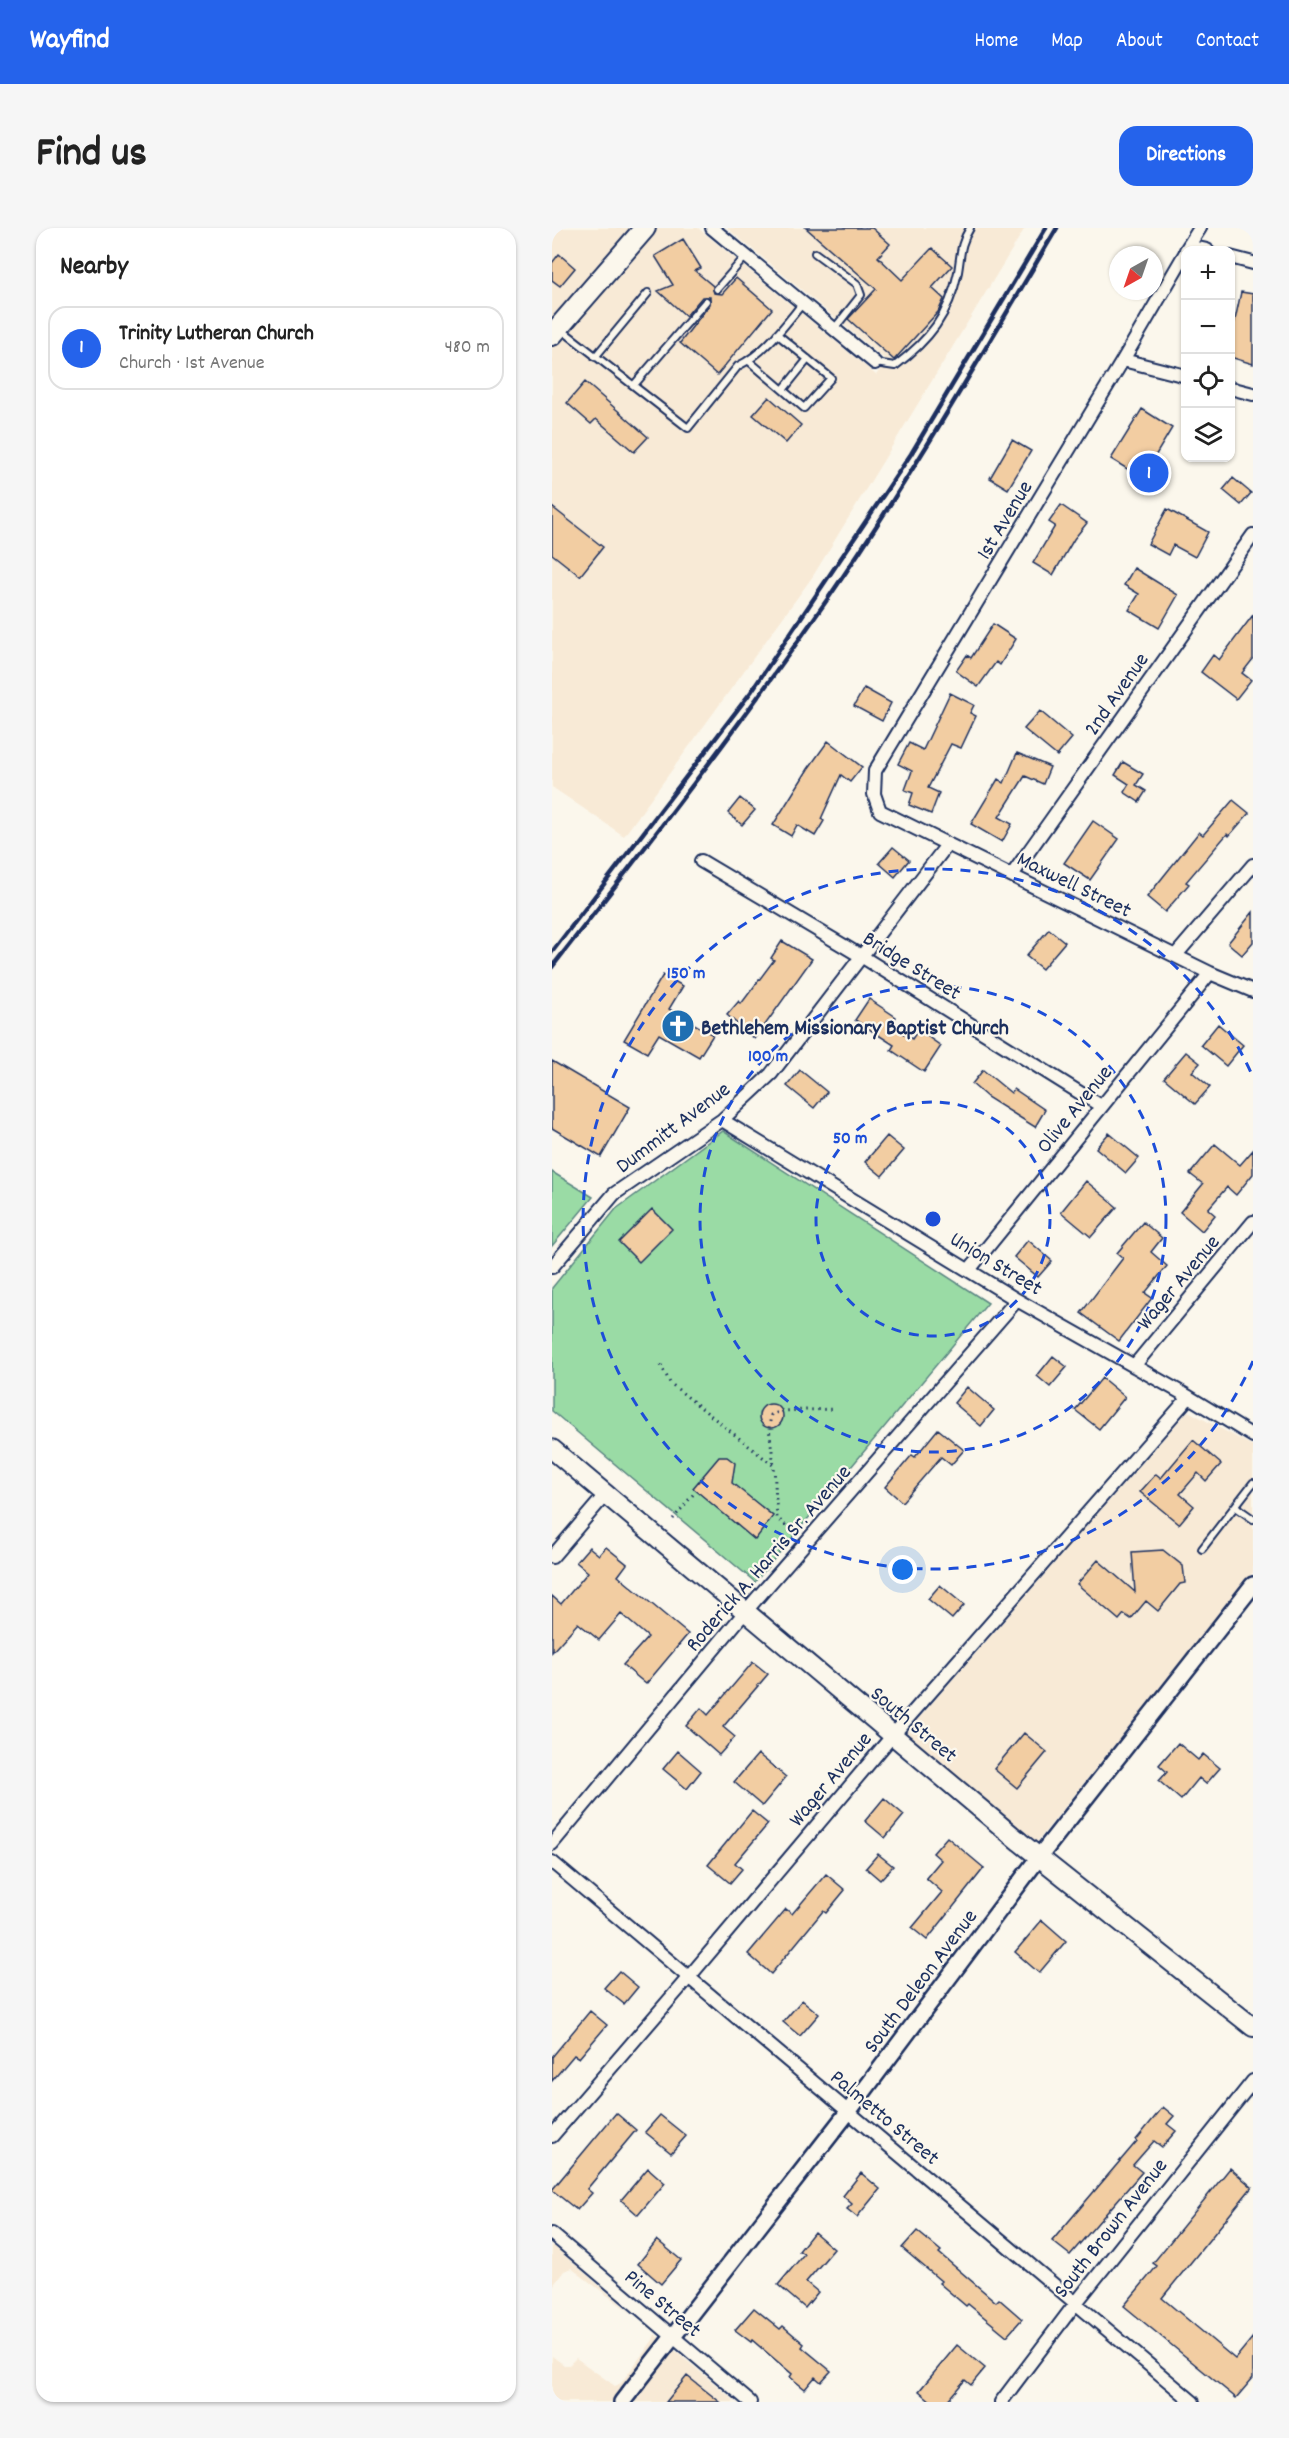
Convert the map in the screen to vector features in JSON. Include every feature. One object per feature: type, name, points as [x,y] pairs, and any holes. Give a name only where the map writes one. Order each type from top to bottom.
[{"type":"main road","points":[[555,331],[645,228]]},
{"type":"main road","name":"South Street","points":[[552,1449],[1039,1857],[1253,2027]]},
{"type":"street","points":[[712,228],[875,363]]},
{"type":"street","name":"1st Avenue","points":[[1189,246],[1200,228]]},
{"type":"street","points":[[1235,258],[1253,263]]},
{"type":"street","name":"1st Avenue","points":[[880,811],[874,794],[875,771],[1123,360],[1181,259]]},
{"type":"street","points":[[1123,360],[1181,375]]},
{"type":"street","points":[[1235,389],[1253,394]]},
{"type":"street","name":"2nd Avenue","points":[[1012,875],[1253,535]]},
{"type":"street","name":"Maxwell Street","points":[[880,811],[1210,973],[1253,991]]},
{"type":"street","name":"Dummitt Avenue","points":[[552,1267],[614,1194],[722,1120],[771,1074],[947,845]]},
{"type":"street","name":"Bridge Street","points":[[701,861],[861,956],[1101,1106]]},
{"type":"street","points":[[1175,956],[1253,865]]},
{"type":"street","name":"Olive Avenue","points":[[969,1270],[1210,973]]},
{"type":"street","name":"Union Street","points":[[722,1120],[1017,1300],[1189,1397],[1253,1436]]},
{"type":"street","name":"Wager Avenue","points":[[1134,1366],[1253,1222]]},
{"type":"street","name":"Roderick A. Harris Sr. Avenue","points":[[552,1844],[745,1612],[1017,1300]]},
{"type":"street","name":"Wager Avenue","points":[[552,2136],[893,1735],[1189,1397]]},
{"type":"street","points":[[552,1557],[605,1495]]},
{"type":"street","name":"South Deleon Avenue","points":[[622,2402],[848,2112],[1039,1857],[1253,1586]]},
{"type":"street","name":"Palmetto Street","points":[[552,1862],[1193,2402]]},
{"type":"street","name":"South Brown Avenue","points":[[1001,2402],[1075,2304],[1253,2081]]},
{"type":"street","name":"Pine Street","points":[[552,2234],[750,2402]]},
{"type":"lane","points":[[875,363],[895,366],[914,352],[943,319],[951,300],[962,242],[970,228]]},
{"type":"lane","points":[[815,253],[857,285],[861,296],[834,329]]},
{"type":"lane","points":[[717,289],[746,256]]},
{"type":"lane","points":[[595,357],[648,293]]},
{"type":"lane","points":[[634,385],[706,301]]},
{"type":"lane","points":[[555,331],[634,385],[688,428],[738,366],[749,361],[777,334],[803,303]]},
{"type":"lane","points":[[749,361],[804,408],[831,378],[777,334]]},
{"type":"lane","points":[[783,390],[808,359]]},
{"type":"lane","points":[[1202,1549],[1253,1483]]},
{"type":"lane","points":[[1236,1507],[1253,1519]]},
{"type":"path","points":[[661,1365],[670,1383],[774,1466]]},
{"type":"path","points":[[806,1542],[777,1518],[769,1428],[771,1415],[782,1411],[834,1409]]},
{"type":"path","points":[[674,1519],[696,1491]]},
{"type":"shaded area","points":[[552,228],[634,228],[552,323]]},
{"type":"shaded area","points":[[655,228],[698,228],[876,375],[887,361],[727,228],[1025,228],[813,576],[624,836],[552,787],[552,348]]},
{"type":"shaded area","points":[[1188,1411],[1253,1446],[1253,1572],[1036,1843],[905,1734]]},
{"type":"shaded area","points":[[552,2245],[632,2314],[571,2268],[564,2271],[552,2287]]},
{"type":"shaded area","points":[[655,2334],[660,2339],[612,2402],[552,2402],[552,2356],[564,2365],[569,2365],[576,2358],[615,2386],[621,2383]]},
{"type":"shaded area","points":[[673,2349],[736,2402],[632,2402]]},
{"type":"green space","points":[[723,1131],[988,1303],[755,1582],[552,1411],[552,1288],[616,1209]]},
{"type":"green space","points":[[552,1172],[593,1197],[552,1246]]},
{"type":"building","points":[[806,228],[872,228],[890,244],[878,257],[902,280],[932,248],[952,266],[932,288],[944,299],[938,312],[894,360],[848,319],[876,289]]},
{"type":"building","points":[[683,239],[701,268],[695,271],[713,286],[714,293],[722,294],[736,278],[772,309],[717,375],[680,343],[710,304],[710,297],[702,297],[686,316],[658,291],[673,285],[655,256]]},
{"type":"building","points":[[559,254],[575,268],[560,286],[552,280],[552,263]]},
{"type":"building","points":[[1241,292],[1253,294],[1253,364],[1235,359],[1235,320]]},
{"type":"building","points":[[585,382],[648,437],[634,452],[596,419],[591,424],[567,403]]},
{"type":"building","points":[[769,397],[801,425],[786,443],[753,415]]},
{"type":"building","points":[[1142,409],[1172,428],[1142,478],[1111,459]]},
{"type":"building","points":[[1012,440],[1031,451],[1008,489],[990,478]]},
{"type":"building","points":[[1233,478],[1251,493],[1241,505],[1223,490]]},
{"type":"building","points":[[1061,505],[1087,523],[1074,539],[1053,575],[1033,563],[1055,526],[1049,522]]},
{"type":"building","points":[[552,507],[603,547],[580,576],[552,554]]},
{"type":"building","points":[[1167,509],[1208,532],[1195,557],[1173,545],[1168,555],[1148,544]]},
{"type":"building","points":[[1134,568],[1178,595],[1159,628],[1129,610],[1139,594],[1124,585]]},
{"type":"building","points":[[1253,615],[1253,659],[1242,673],[1251,680],[1236,699],[1201,672],[1213,655],[1219,660]]},
{"type":"building","points":[[993,624],[1016,639],[1000,665],[996,662],[978,687],[956,671],[967,655],[971,658]]},
{"type":"building","points":[[864,688],[891,703],[882,721],[854,706]]},
{"type":"building","points":[[950,693],[974,705],[970,713],[976,716],[961,748],[951,744],[928,788],[939,793],[931,814],[909,805],[913,793],[905,790],[912,771],[898,764],[909,743],[923,750]]},
{"type":"building","points":[[1040,711],[1072,738],[1057,756],[1024,729]]},
{"type":"building","points":[[828,741],[862,767],[850,782],[841,775],[821,819],[824,821],[815,836],[797,825],[791,836],[773,825]]},
{"type":"building","points":[[1017,753],[1050,767],[1043,784],[1025,776],[999,817],[1012,824],[1002,842],[971,824],[998,779],[1004,783]]},
{"type":"building","points":[[1123,762],[1143,774],[1136,785],[1146,791],[1139,802],[1124,792],[1129,784],[1115,775]]},
{"type":"building","points":[[740,798],[755,810],[742,825],[728,813]]},
{"type":"building","points":[[1233,800],[1249,813],[1229,836],[1227,834],[1186,882],[1189,884],[1165,912],[1147,897],[1199,832],[1203,835]]},
{"type":"building","points":[[1093,821],[1119,839],[1090,880],[1064,863]]},
{"type":"building","points":[[893,847],[909,860],[895,877],[879,863]]},
{"type":"building","points":[[1253,912],[1253,942],[1242,955],[1228,943]]},
{"type":"building","points":[[1049,929],[1065,942],[1042,969],[1026,956]]},
{"type":"building","points":[[782,941],[812,959],[755,1039],[727,1015],[739,1001],[741,1004],[774,960],[771,958]]},
{"type":"building","points":[[663,975],[683,986],[669,1009],[713,1035],[699,1057],[659,1034],[647,1053],[624,1040]]},
{"type":"building","points":[[869,999],[896,1017],[891,1026],[912,1039],[918,1030],[941,1046],[924,1072],[891,1050],[894,1045],[855,1020]]},
{"type":"building","points":[[1218,1024],[1243,1045],[1226,1066],[1201,1045]]},
{"type":"building","points":[[1186,1052],[1200,1063],[1192,1072],[1210,1087],[1195,1104],[1164,1078]]},
{"type":"building","points":[[552,1061],[630,1107],[601,1157],[552,1128]]},
{"type":"building","points":[[800,1070],[827,1092],[814,1108],[787,1086]]},
{"type":"building","points":[[983,1070],[1011,1093],[1014,1089],[1045,1110],[1035,1127],[987,1097],[972,1084]]},
{"type":"building","points":[[1109,1133],[1139,1158],[1126,1173],[1096,1148]]},
{"type":"building","points":[[887,1136],[904,1150],[882,1176],[865,1162]]},
{"type":"building","points":[[1215,1144],[1240,1165],[1253,1150],[1253,1174],[1236,1195],[1227,1187],[1208,1209],[1215,1215],[1202,1231],[1180,1212],[1203,1184],[1190,1174]]},
{"type":"building","points":[[1086,1181],[1117,1207],[1091,1237],[1061,1212]]},
{"type":"building","points":[[652,1209],[672,1229],[639,1262],[619,1242]]},
{"type":"building","points":[[1143,1222],[1162,1238],[1151,1252],[1167,1266],[1145,1293],[1152,1298],[1119,1341],[1081,1313],[1123,1258],[1117,1253]]},
{"type":"building","points":[[1028,1240],[1052,1261],[1038,1277],[1014,1257]]},
{"type":"building","points":[[1053,1356],[1067,1367],[1050,1387],[1037,1376]]},
{"type":"building","points":[[1102,1378],[1125,1397],[1099,1429],[1075,1410]]},
{"type":"building","points":[[967,1387],[994,1410],[981,1426],[954,1403]]},
{"type":"building","points":[[771,1404],[780,1407],[783,1416],[780,1425],[771,1428],[762,1425],[759,1416],[762,1407]]},
{"type":"building","points":[[938,1429],[964,1450],[951,1465],[941,1457],[902,1502],[885,1487],[912,1455],[915,1457]]},
{"type":"building","points":[[1193,1440],[1221,1464],[1206,1481],[1198,1473],[1180,1494],[1194,1506],[1179,1524],[1140,1492],[1156,1474],[1161,1478]]},
{"type":"building","points":[[719,1457],[727,1457],[735,1463],[732,1483],[773,1516],[755,1540],[693,1488]]},
{"type":"building","points":[[589,1547],[599,1555],[606,1547],[627,1564],[618,1576],[688,1634],[646,1684],[623,1665],[648,1637],[621,1614],[599,1640],[578,1623],[552,1652],[552,1596],[561,1604],[588,1572],[576,1562]]},
{"type":"building","points":[[1163,1550],[1183,1566],[1185,1583],[1180,1584],[1158,1611],[1146,1601],[1131,1619],[1124,1614],[1119,1620],[1077,1584],[1098,1560],[1135,1592],[1132,1552]]},
{"type":"building","points":[[940,1585],[964,1605],[952,1619],[928,1599]]},
{"type":"building","points":[[753,1662],[768,1674],[723,1727],[735,1737],[719,1755],[686,1726],[701,1708],[708,1715]]},
{"type":"building","points":[[1024,1733],[1047,1752],[1017,1788],[994,1769]]},
{"type":"building","points":[[1178,1743],[1198,1760],[1203,1754],[1220,1768],[1206,1784],[1199,1778],[1181,1800],[1159,1781],[1167,1772],[1159,1765]]},
{"type":"building","points":[[678,1751],[701,1771],[687,1789],[663,1769]]},
{"type":"building","points":[[758,1754],[786,1777],[762,1806],[734,1782]]},
{"type":"building","points":[[884,1798],[904,1815],[885,1838],[865,1821]]},
{"type":"building","points":[[752,1811],[768,1824],[735,1863],[742,1869],[730,1883],[708,1865]]},
{"type":"building","points":[[947,1837],[984,1868],[927,1940],[912,1928],[942,1892],[926,1878],[941,1860],[933,1853]]},
{"type":"building","points":[[878,1854],[893,1866],[880,1880],[866,1868]]},
{"type":"building","points":[[826,1874],[845,1890],[826,1913],[823,1911],[771,1974],[748,1954],[786,1909],[792,1914]]},
{"type":"building","points":[[1042,1920],[1066,1941],[1039,1973],[1015,1952]]},
{"type":"building","points":[[619,1971],[638,1987],[624,2004],[604,1988]]},
{"type":"building","points":[[802,2000],[819,2014],[800,2036],[783,2022]]},
{"type":"building","points":[[590,2011],[607,2025],[579,2058],[574,2055],[552,2081],[552,2057]]},
{"type":"building","points":[[1163,2107],[1174,2116],[1167,2124],[1176,2131],[1162,2147],[1154,2141],[1133,2165],[1142,2172],[1070,2255],[1052,2241]]},
{"type":"building","points":[[616,2113],[636,2130],[587,2189],[592,2193],[577,2210],[552,2190]]},
{"type":"building","points":[[660,2115],[686,2136],[671,2153],[645,2132]]},
{"type":"building","points":[[648,2168],[665,2183],[638,2215],[621,2200]]},
{"type":"building","points":[[1230,2168],[1252,2187],[1162,2298],[1235,2359],[1253,2337],[1253,2378],[1236,2398],[1124,2306],[1157,2266],[1153,2263]]},
{"type":"building","points":[[861,2173],[880,2189],[857,2217],[847,2209],[852,2204],[843,2196]]},
{"type":"building","points":[[917,2231],[996,2302],[999,2299],[1022,2319],[1007,2336],[968,2304],[966,2306],[902,2248]]},
{"type":"building","points":[[814,2232],[834,2249],[806,2282],[818,2292],[805,2308],[778,2285],[804,2254],[799,2251]]},
{"type":"building","points":[[657,2240],[681,2260],[661,2284],[638,2264]]},
{"type":"building","points":[[754,2308],[780,2329],[783,2326],[804,2344],[802,2347],[831,2371],[821,2382],[815,2377],[805,2389],[790,2377],[792,2374],[752,2340],[751,2342],[735,2330]]},
{"type":"building","points":[[957,2345],[985,2368],[971,2385],[965,2380],[946,2402],[932,2402],[919,2391]]},
{"type":"building","points":[[687,2376],[720,2402],[666,2402]]},
{"type":"railway","points":[[552,952],[751,692],[911,454],[1046,228]]},
{"type":"railway","points":[[552,967],[693,784],[829,597],[918,461],[1057,228]]},
{"type":"place","name":"Trinity Lutheran Church","points":[[1149,473]]},
{"type":"place","name":"Bethlehem Missionary Baptist Church","points":[[678,1026]]}]
